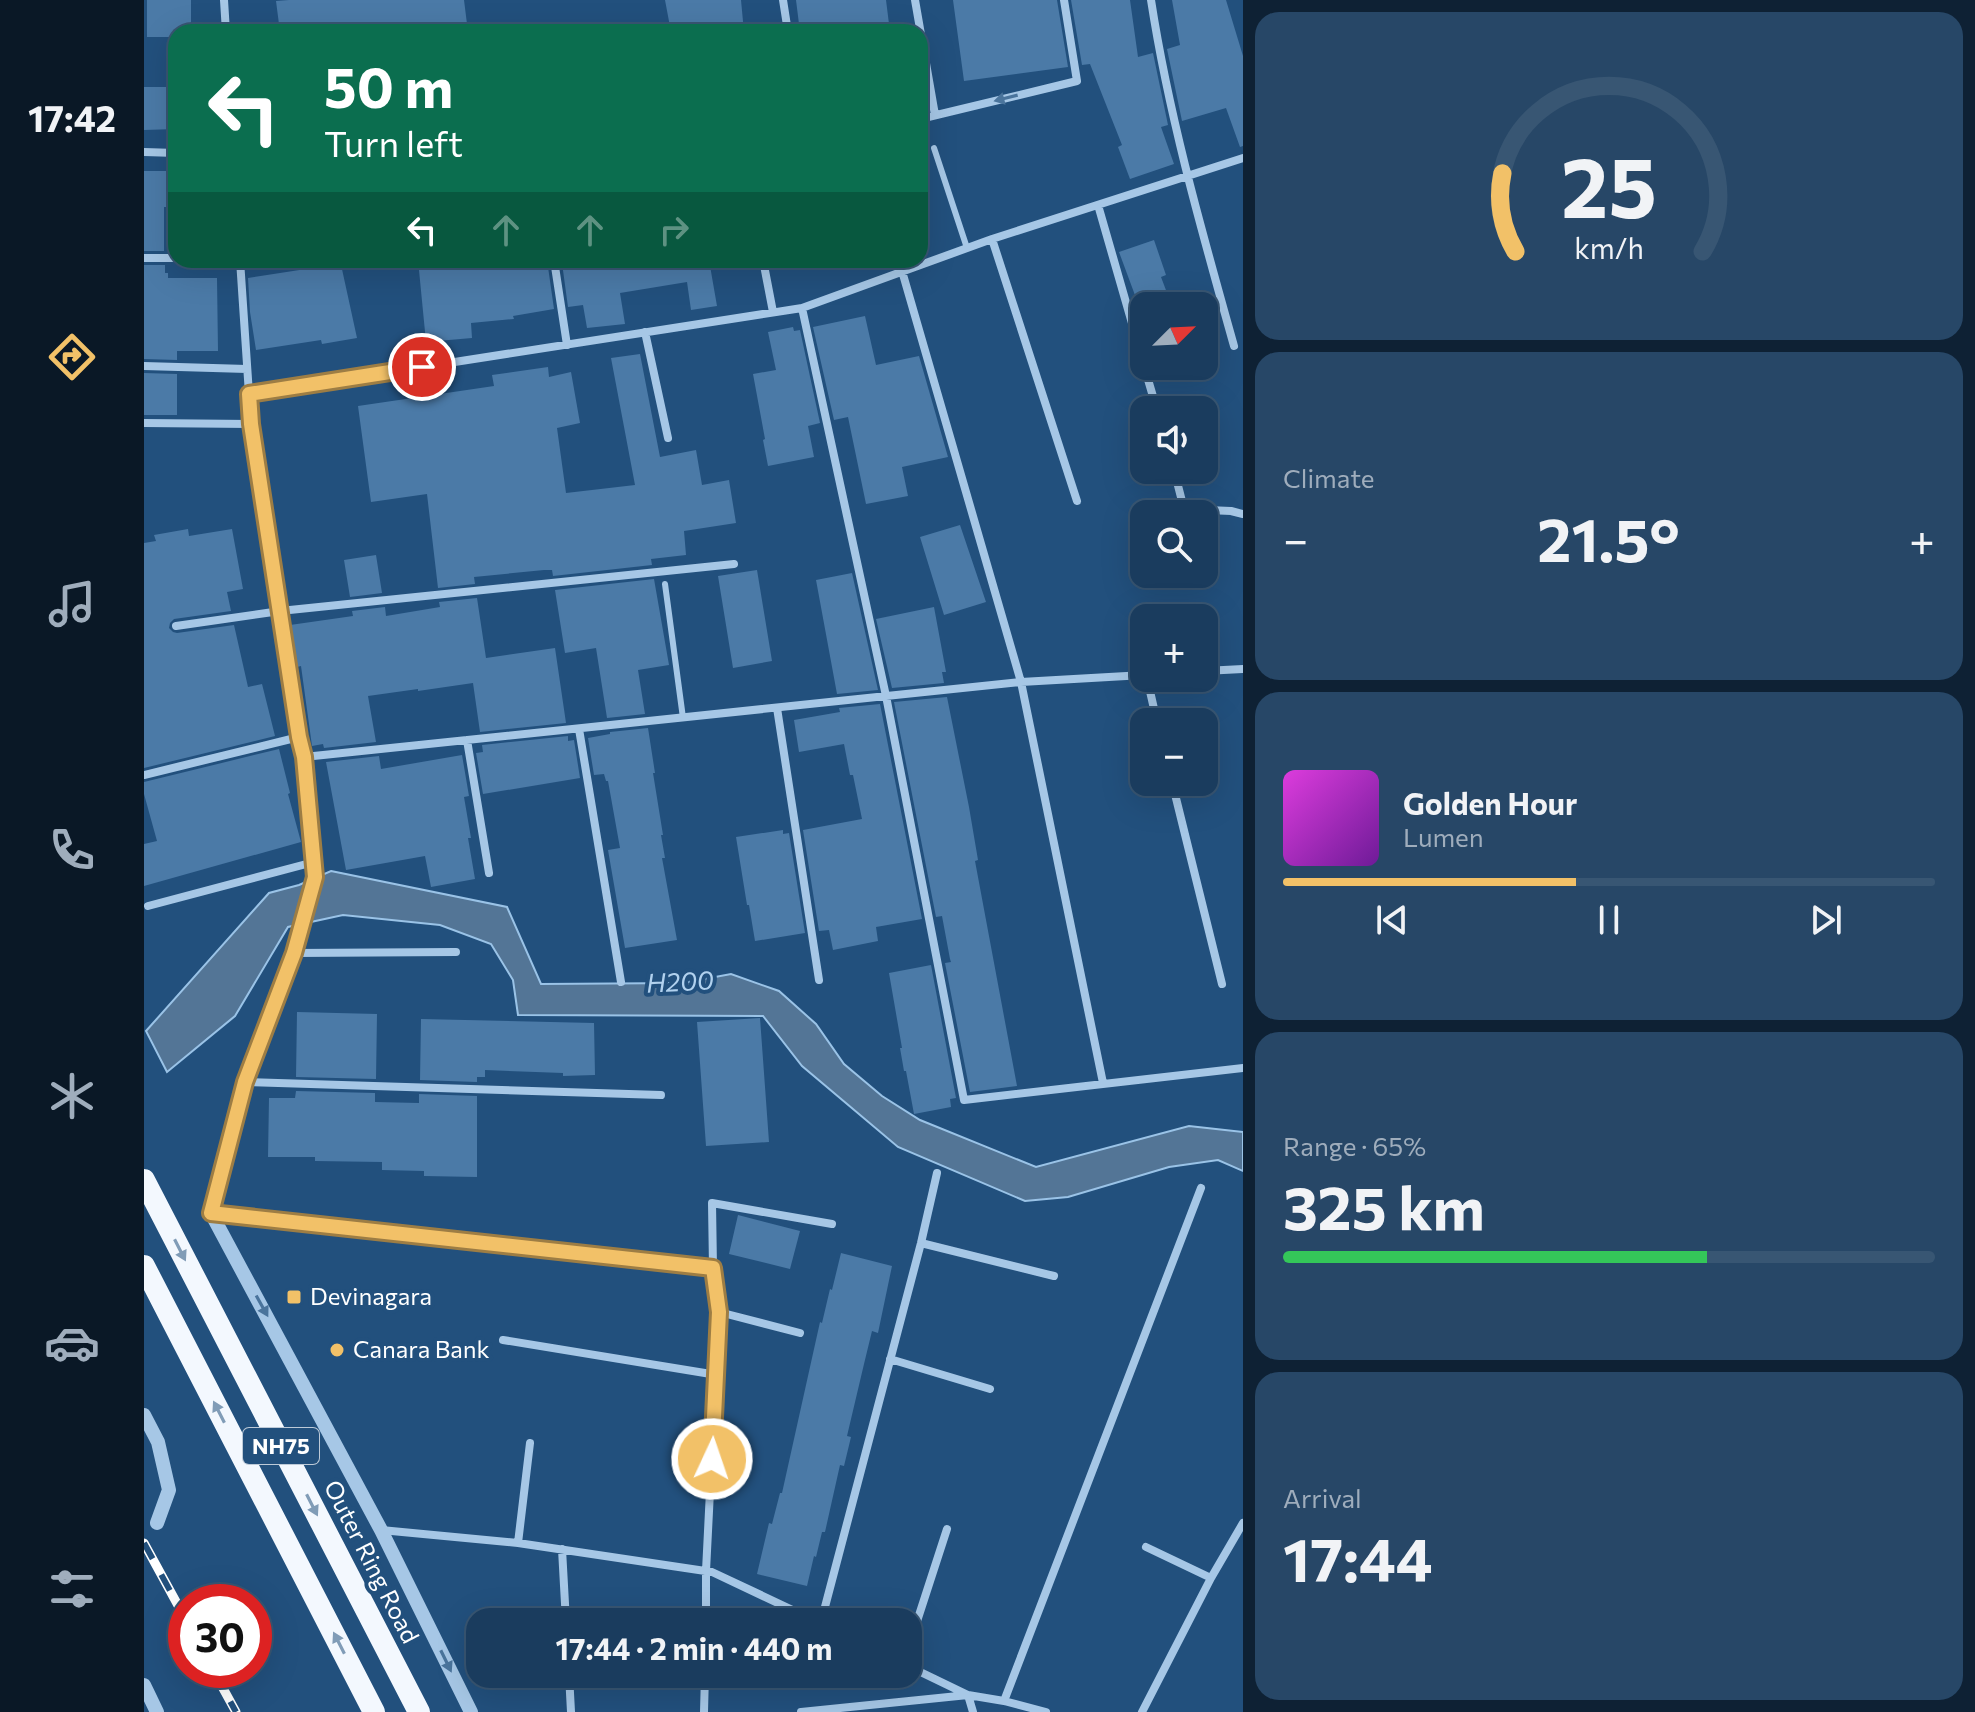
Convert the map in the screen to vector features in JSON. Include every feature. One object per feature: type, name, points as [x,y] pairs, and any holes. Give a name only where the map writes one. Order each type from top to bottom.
[{"type":"highway","name":"Outer Ring Road","points":[[144,1180],[419,1712]]},
{"type":"highway","name":"NH75","points":[[144,1266],[374,1712]]},
{"type":"street","points":[[224,0],[226,24]]},
{"type":"street","points":[[783,0],[787,24]]},
{"type":"street","points":[[915,0],[919,24]]},
{"type":"street","points":[[928,117],[1077,81],[1064,0]]},
{"type":"street","points":[[1151,0],[1187,176],[1234,346]]},
{"type":"street","points":[[928,75],[935,115]]},
{"type":"street","points":[[144,152],[168,153]]},
{"type":"street","points":[[928,262],[1243,158]]},
{"type":"street","points":[[1098,205],[1130,317]]},
{"type":"street","points":[[992,239],[1077,501]]},
{"type":"street","points":[[144,258],[168,258]]},
{"type":"street","points":[[241,268],[251,424],[304,757],[315,877],[294,953],[245,1082],[211,1213],[381,1530],[471,1712]]},
{"type":"street","points":[[555,268],[567,345]]},
{"type":"street","points":[[765,268],[773,312]]},
{"type":"street","points":[[249,394],[802,308],[910,268]]},
{"type":"street","points":[[902,271],[1021,682],[1103,1083]]},
{"type":"street","points":[[802,308],[886,696],[964,1100],[1243,1068]]},
{"type":"street","points":[[645,332],[668,438]]},
{"type":"street","points":[[144,366],[247,369]]},
{"type":"street","points":[[144,423],[251,424]]},
{"type":"street","points":[[1178,484],[1184,509],[1243,514]]},
{"type":"street","points":[[176,626],[280,611],[734,564]]},
{"type":"street","points":[[1218,670],[1243,669]]},
{"type":"street","points":[[304,757],[1021,682],[1130,677]]},
{"type":"street","points":[[777,708],[819,980]]},
{"type":"street","points":[[579,729],[621,982]]},
{"type":"street","points":[[144,775],[299,737]]},
{"type":"street","points":[[467,740],[489,873]]},
{"type":"street","points":[[1175,796],[1222,984]]},
{"type":"street","points":[[148,906],[314,862]]},
{"type":"street","points":[[294,953],[456,952]]},
{"type":"street","points":[[245,1082],[661,1095]]},
{"type":"street","points":[[823,1608],[937,1173]]},
{"type":"street","points":[[1004,1701],[1201,1188]]},
{"type":"street","points":[[706,1608],[719,1312],[713,1268],[712,1203],[832,1224]]},
{"type":"street","points":[[211,1213],[713,1268]]},
{"type":"street","points":[[921,1243],[1054,1276]]},
{"type":"street","points":[[719,1312],[800,1333]]},
{"type":"street","points":[[503,1340],[717,1375]]},
{"type":"street","points":[[890,1359],[990,1389]]},
{"type":"street","points":[[144,1415],[158,1442],[169,1490],[157,1523]]},
{"type":"street","points":[[518,1543],[530,1443]]},
{"type":"street","points":[[1142,1712],[1243,1523]]},
{"type":"street","points":[[921,1608],[947,1529]]},
{"type":"street","points":[[381,1530],[518,1543],[706,1571],[788,1608]]},
{"type":"street","points":[[1146,1547],[1211,1578]]},
{"type":"street","points":[[562,1549],[565,1608]]},
{"type":"street","points":[[922,1673],[968,1695],[973,1712]]},
{"type":"street","points":[[144,1685],[157,1712]]},
{"type":"street","points":[[570,1688],[571,1712]]},
{"type":"street","points":[[704,1712],[705,1688]]},
{"type":"street","points":[[801,1712],[968,1695],[1046,1712]]},
{"type":"lane","points":[[934,148],[967,248]]},
{"type":"lane","points":[[665,584],[683,718]]},
{"type":"water","points":[[331,871],[507,907],[541,984],[683,983],[731,974],[779,991],[816,1024],[844,1064],[882,1096],[920,1120],[1036,1167],[1189,1126],[1243,1132],[1243,1171],[1218,1160],[1169,1167],[1068,1197],[1025,1201],[898,1147],[802,1066],[763,1016],[518,1015],[513,980],[491,944],[440,925],[343,915],[288,927],[235,1016],[167,1072],[146,1031],[269,893],[299,885]]},
{"type":"building","points":[[147,0],[191,0],[191,24],[168,24],[168,37],[147,37]]},
{"type":"building","points":[[464,0],[467,24],[279,24],[276,1]]},
{"type":"building","points":[[665,0],[741,0],[743,24],[670,24]]},
{"type":"building","points":[[796,0],[886,0],[889,24],[799,24]]},
{"type":"building","points":[[953,0],[1057,0],[1068,67],[964,81]]},
{"type":"building","points":[[1071,0],[1130,0],[1138,57],[1153,53],[1168,125],[1161,127],[1174,164],[1130,179],[1118,147],[1122,145],[1090,64],[1082,65]]},
{"type":"building","points":[[1172,0],[1226,0],[1243,56],[1243,146],[1240,147],[1226,108],[1182,121],[1167,49],[1180,45]]},
{"type":"building","points":[[144,87],[168,87],[168,129],[144,130]]},
{"type":"building","points":[[144,171],[168,171],[164,251],[144,251]]},
{"type":"building","points":[[1154,240],[1166,275],[1161,277],[1167,292],[1134,292],[1119,252]]},
{"type":"building","points":[[144,265],[165,265],[168,278],[217,278],[218,351],[177,351],[177,360],[144,359]]},
{"type":"building","points":[[342,268],[357,338],[256,350],[248,278],[306,269]]},
{"type":"building","points":[[419,268],[548,268],[554,309],[513,316],[514,319],[471,323],[472,338],[426,342]]},
{"type":"building","points":[[563,268],[710,268],[717,306],[691,310],[687,282],[620,293],[625,324],[587,328],[583,305],[568,307]]},
{"type":"building","points":[[865,316],[876,365],[919,356],[948,457],[902,467],[908,496],[866,504],[848,417],[834,420],[813,327]]},
{"type":"building","points":[[793,327],[794,331],[800,330],[820,423],[808,426],[814,457],[768,466],[753,374],[776,370],[768,332]]},
{"type":"building","points":[[640,354],[660,457],[696,450],[702,485],[729,480],[736,523],[684,531],[686,555],[651,559],[652,565],[553,576],[552,570],[544,570],[474,577],[475,584],[438,588],[427,494],[371,502],[358,406],[494,386],[492,375],[548,367],[549,377],[571,372],[580,423],[557,428],[566,493],[635,485],[611,358]]},
{"type":"building","points":[[144,373],[177,374],[177,415],[144,415]]},
{"type":"building","points":[[960,525],[986,602],[944,615],[920,537]]},
{"type":"building","points":[[188,529],[189,536],[232,529],[243,589],[227,592],[231,611],[174,619],[169,628],[177,633],[234,625],[248,687],[262,684],[275,736],[144,768],[144,543],[156,541],[154,535]]},
{"type":"building","points":[[376,555],[382,593],[350,597],[344,560]]},
{"type":"building","points":[[757,570],[772,661],[733,668],[718,576]]},
{"type":"building","points":[[852,573],[878,690],[837,694],[816,580]]},
{"type":"building","points":[[654,579],[669,665],[638,670],[645,714],[607,718],[596,648],[565,653],[555,590]]},
{"type":"building","points":[[477,598],[486,658],[555,648],[566,723],[480,732],[473,683],[368,696],[376,742],[324,748],[323,744],[312,746],[301,666],[297,667],[290,625],[353,616],[352,611],[385,607],[386,616],[440,607],[439,602]]},
{"type":"building","points":[[934,607],[946,672],[942,672],[944,683],[892,688],[876,619]]},
{"type":"building","points":[[947,697],[1017,1086],[970,1092],[945,963],[951,962],[942,916],[936,917],[894,702]]},
{"type":"building","points":[[880,704],[922,919],[876,927],[878,941],[833,950],[829,930],[819,931],[803,830],[862,819],[844,744],[799,752],[794,720],[840,712],[839,708]]},
{"type":"building","points":[[648,728],[663,835],[665,858],[662,858],[677,940],[625,948],[608,850],[620,848],[608,781],[604,774],[594,775],[588,738]]},
{"type":"building","points":[[568,736],[568,741],[574,740],[580,778],[483,794],[476,753],[483,752],[482,745]]},
{"type":"building","points":[[279,749],[301,842],[144,886],[144,844],[157,841],[144,794],[144,782]]},
{"type":"building","points":[[462,755],[469,796],[464,797],[471,838],[468,838],[475,879],[431,887],[425,856],[346,870],[326,762],[379,756],[381,769]]},
{"type":"building","points":[[783,830],[783,834],[789,833],[805,933],[755,941],[736,837]]},
{"type":"building","points":[[931,965],[956,1098],[950,1099],[951,1107],[914,1114],[889,973]]},
{"type":"building","points":[[297,1012],[377,1014],[376,1079],[296,1077]]},
{"type":"building","points":[[760,1018],[769,1142],[706,1146],[697,1022]]},
{"type":"building","points":[[421,1019],[594,1023],[595,1075],[563,1076],[563,1073],[485,1070],[485,1077],[477,1077],[477,1082],[420,1080]]},
{"type":"building","points":[[296,1091],[375,1093],[375,1102],[419,1103],[419,1094],[477,1096],[477,1177],[424,1176],[424,1171],[382,1170],[382,1162],[268,1157],[269,1098],[295,1098]]},
{"type":"building","points":[[738,1215],[800,1231],[790,1269],[729,1254]]},
{"type":"building","points":[[841,1253],[892,1266],[878,1333],[872,1331],[864,1364],[847,1436],[851,1437],[844,1466],[840,1465],[825,1532],[822,1532],[814,1556],[807,1586],[757,1574],[769,1523],[772,1524],[782,1493],[820,1322]]},
{"type":"railway","points":[[144,1543],[168,1587]]},
{"type":"railway","points":[[223,1688],[236,1712]]},
{"type":"place","name":"Devinagara","points":[[294,1297]]},
{"type":"place","name":"Canara Bank","points":[[337,1350]]},
{"type":"route","points":[[422,367],[249,394],[251,424],[304,757],[315,877],[294,953],[245,1082],[211,1213],[713,1268],[719,1312],[712,1459]]},
{"type":"water label","name":"H200","points":[[680,982]]}]
